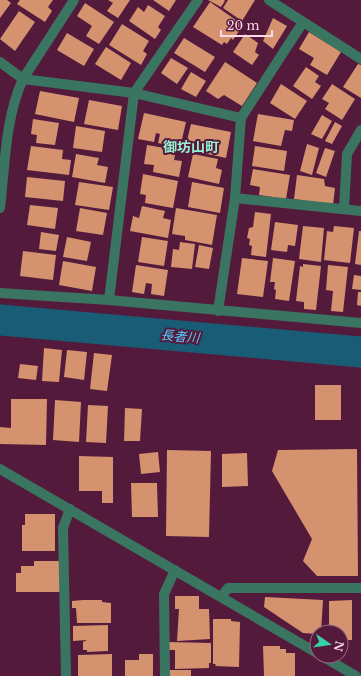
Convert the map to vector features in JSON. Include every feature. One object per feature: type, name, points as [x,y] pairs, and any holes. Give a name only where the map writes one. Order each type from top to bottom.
[{"type":"street","points":[[0,208],[11,121],[17,92],[74,0]]},
{"type":"street","points":[[109,300],[134,93],[198,0]]},
{"type":"street","points":[[269,0],[361,59]]},
{"type":"street","points":[[218,311],[235,198],[241,118],[303,22]]},
{"type":"street","points":[[0,62],[24,79],[134,93],[241,118]]},
{"type":"street","points":[[344,209],[347,154],[361,130]]},
{"type":"street","points":[[235,198],[361,211]]},
{"type":"street","points":[[0,293],[109,300],[361,324]]},
{"type":"street","points":[[0,469],[309,648]]},
{"type":"street","points":[[66,676],[63,528],[70,509]]},
{"type":"street","points":[[165,676],[164,594],[174,570]]},
{"type":"street","points":[[221,597],[228,588],[361,588]]},
{"type":"street","points":[[336,664],[356,676]]},
{"type":"building","points":[[0,0],[7,0],[11,3],[0,18]]},
{"type":"building","points":[[20,0],[53,0],[48,7],[52,11],[45,22],[17,4]]},
{"type":"building","points":[[108,0],[130,0],[118,18],[107,11],[113,3]]},
{"type":"building","points":[[153,0],[176,0],[169,11]]},
{"type":"building","points":[[208,0],[224,0],[225,1],[221,7]]},
{"type":"building","points":[[228,0],[255,0],[242,21],[223,8]]},
{"type":"building","points":[[210,2],[243,25],[233,40],[231,38],[227,44],[224,42],[222,45],[193,27]]},
{"type":"building","points":[[85,3],[114,22],[99,44],[86,36],[92,26],[77,16]]},
{"type":"building","points":[[148,5],[165,16],[158,27],[161,30],[155,39],[129,21],[138,7],[144,12]]},
{"type":"building","points":[[19,11],[35,22],[15,51],[0,39]]},
{"type":"building","points":[[273,18],[287,26],[273,49],[263,41]]},
{"type":"building","points":[[122,24],[149,41],[143,51],[147,54],[141,65],[109,45]]},
{"type":"building","points":[[309,32],[341,52],[327,75],[310,65],[314,58],[299,49]]},
{"type":"building","points":[[67,33],[94,49],[84,66],[57,50]]},
{"type":"building","points":[[245,34],[258,43],[255,52],[259,55],[252,65],[233,52]]},
{"type":"building","points":[[184,38],[215,57],[205,72],[174,53]]},
{"type":"building","points":[[106,47],[131,63],[121,80],[95,64]]},
{"type":"building","points":[[171,58],[188,68],[177,84],[161,73]]},
{"type":"building","points":[[225,62],[257,83],[242,106],[224,95],[218,99],[206,91]]},
{"type":"building","points":[[358,64],[361,65],[361,98],[343,87]]},
{"type":"building","points":[[306,67],[319,76],[315,82],[321,86],[312,99],[293,86]]},
{"type":"building","points":[[191,72],[206,81],[196,97],[181,89]]},
{"type":"building","points":[[281,84],[307,101],[295,119],[270,103]]},
{"type":"building","points":[[332,84],[355,99],[342,120],[325,109],[329,103],[322,99]]},
{"type":"building","points":[[40,91],[79,98],[74,122],[35,114]]},
{"type":"building","points":[[89,100],[122,106],[118,130],[84,124]]},
{"type":"building","points":[[144,113],[186,122],[180,148],[158,143],[160,134],[156,133],[154,142],[138,139]]},
{"type":"building","points":[[258,114],[294,120],[292,131],[285,130],[281,146],[253,141]]},
{"type":"building","points":[[322,115],[332,121],[322,139],[311,134]]},
{"type":"building","points":[[33,119],[59,123],[55,145],[36,143],[37,135],[31,134]]},
{"type":"building","points":[[335,122],[342,126],[332,144],[325,141]]},
{"type":"building","points":[[191,124],[231,132],[226,158],[185,149]]},
{"type":"building","points":[[76,126],[105,131],[102,152],[73,148]]},
{"type":"building","points":[[307,144],[319,148],[312,175],[300,171]]},
{"type":"building","points":[[147,145],[176,150],[174,160],[182,161],[179,177],[153,172],[154,165],[144,164]]},
{"type":"building","points":[[31,146],[63,150],[62,159],[71,160],[69,175],[27,170]]},
{"type":"building","points":[[255,146],[287,151],[284,171],[252,166]]},
{"type":"building","points":[[325,148],[335,151],[326,177],[316,173]]},
{"type":"building","points":[[76,154],[99,158],[97,165],[108,167],[105,183],[72,177]]},
{"type":"building","points":[[193,154],[218,159],[216,168],[222,170],[219,184],[188,177]]},
{"type":"building","points":[[253,169],[290,175],[286,199],[259,195],[260,187],[250,185]]},
{"type":"building","points":[[143,174],[178,181],[173,208],[145,203],[146,195],[140,194]]},
{"type":"building","points":[[297,175],[324,179],[325,186],[335,188],[333,205],[294,199]]},
{"type":"building","points":[[27,177],[65,181],[63,201],[25,197]]},
{"type":"building","points":[[79,182],[113,187],[109,210],[75,205]]},
{"type":"building","points":[[192,182],[224,188],[220,213],[188,207]]},
{"type":"building","points":[[30,205],[58,208],[55,229],[27,225]]},
{"type":"building","points":[[142,206],[165,211],[163,218],[171,220],[168,238],[130,231],[133,216],[139,218]]},
{"type":"building","points":[[80,208],[107,213],[103,235],[76,231]]},
{"type":"building","points":[[176,208],[217,215],[212,245],[185,240],[185,236],[172,234]]},
{"type":"building","points":[[255,212],[271,214],[266,257],[251,255],[252,246],[249,245],[250,239],[247,238],[249,228],[253,227]]},
{"type":"building","points":[[275,222],[298,225],[295,246],[288,245],[287,252],[271,250]]},
{"type":"building","points":[[303,226],[324,228],[321,262],[299,259]]},
{"type":"building","points":[[334,226],[354,228],[350,263],[324,260],[327,231],[333,232]]},
{"type":"building","points":[[359,231],[361,231],[361,265],[355,264]]},
{"type":"building","points":[[41,232],[59,235],[56,251],[39,249]]},
{"type":"building","points":[[67,237],[91,242],[87,261],[63,257]]},
{"type":"building","points":[[142,237],[168,241],[164,266],[138,262]]},
{"type":"building","points":[[180,242],[195,244],[192,269],[171,267],[173,249],[179,250]]},
{"type":"building","points":[[199,245],[213,248],[209,269],[195,267]]},
{"type":"building","points":[[23,251],[56,255],[53,280],[20,276]]},
{"type":"building","points":[[242,258],[268,261],[263,297],[237,294]]},
{"type":"building","points":[[273,258],[295,261],[289,301],[275,299],[275,282],[270,282]]},
{"type":"building","points":[[63,261],[96,267],[92,291],[59,285]]},
{"type":"building","points":[[303,264],[321,266],[316,310],[304,309],[304,302],[296,301],[300,266],[303,267]]},
{"type":"building","points":[[136,265],[168,270],[164,296],[151,294],[152,284],[146,283],[144,294],[132,292]]},
{"type":"building","points":[[328,265],[348,267],[343,312],[331,311],[333,291],[326,290]]},
{"type":"building","points":[[354,275],[361,276],[361,290],[352,289]]},
{"type":"building","points":[[358,292],[361,292],[361,306],[357,305]]},
{"type":"building","points":[[44,348],[62,350],[59,382],[42,381]]},
{"type":"building","points":[[67,350],[87,352],[84,380],[64,377]]},
{"type":"building","points":[[94,353],[112,355],[107,391],[90,389]]},
{"type":"building","points":[[20,364],[38,366],[36,380],[18,378]]},
{"type":"building","points":[[315,385],[341,385],[341,420],[315,420]]},
{"type":"building","points":[[11,399],[47,399],[46,445],[0,444],[0,427],[11,428]]},
{"type":"building","points":[[55,400],[81,402],[79,442],[53,440]]},
{"type":"building","points":[[88,405],[108,406],[106,443],[86,442]]},
{"type":"building","points":[[125,408],[142,409],[140,441],[124,441]]},
{"type":"building","points":[[357,449],[358,576],[317,576],[303,561],[312,539],[272,471],[278,450]]},
{"type":"building","points":[[167,450],[211,451],[209,537],[166,536]]},
{"type":"building","points":[[158,452],[160,472],[141,474],[139,454]]},
{"type":"building","points":[[247,453],[248,486],[222,487],[222,454]]},
{"type":"building","points":[[79,456],[113,457],[113,503],[102,503],[102,491],[79,491]]},
{"type":"building","points":[[131,483],[157,483],[158,517],[132,517]]},
{"type":"building","points":[[25,514],[55,514],[55,551],[22,551],[22,525],[25,525]]},
{"type":"building","points":[[34,561],[60,561],[60,592],[16,592],[16,573],[21,573],[21,566],[34,566]]},
{"type":"building","points":[[175,596],[199,596],[199,609],[209,609],[210,639],[177,641],[179,609],[175,609]]},
{"type":"building","points":[[265,597],[323,600],[322,624],[309,624],[309,633],[303,633],[264,607]]},
{"type":"building","points":[[102,600],[102,602],[111,603],[111,623],[77,623],[76,608],[72,608],[72,601]]},
{"type":"building","points":[[352,600],[352,640],[349,640],[349,624],[329,624],[329,601]]},
{"type":"building","points":[[213,619],[231,619],[231,621],[240,622],[239,667],[215,666],[216,664],[213,664]]},
{"type":"building","points":[[108,625],[108,651],[87,652],[87,650],[83,650],[83,642],[87,640],[73,641],[73,626]]},
{"type":"building","points":[[168,642],[211,643],[211,663],[209,663],[209,668],[175,669],[175,650],[169,650]]},
{"type":"building","points":[[263,646],[280,646],[280,649],[286,649],[286,653],[295,653],[295,676],[264,676]]},
{"type":"building","points":[[112,654],[112,676],[78,676],[78,655]]},
{"type":"building","points":[[139,654],[153,654],[153,676],[125,676],[125,660],[139,660]]},
{"type":"building","points":[[169,670],[191,670],[191,676],[169,676]]},
{"type":"waterway","name":"長者川","points":[[0,320],[361,352]]},
{"type":"district","name":"御坊山町","points":[[191,147]]}]
